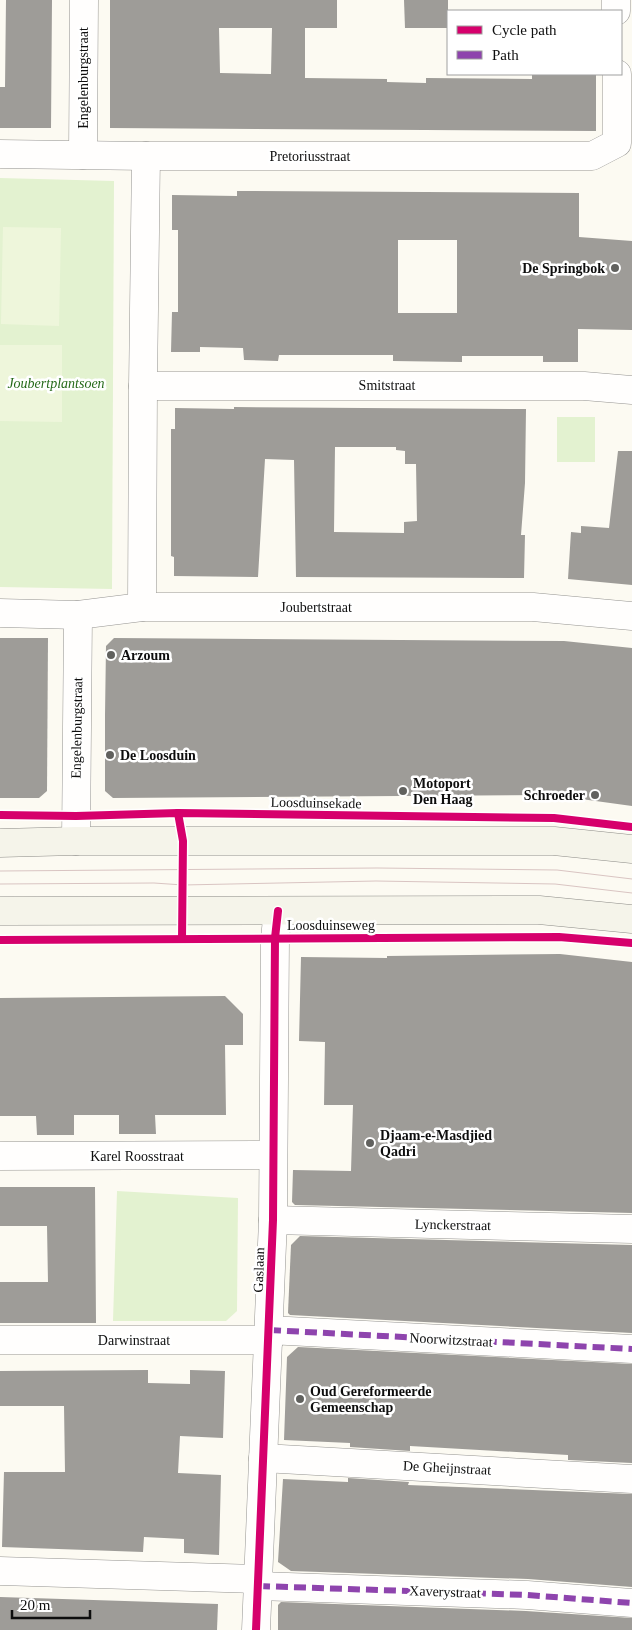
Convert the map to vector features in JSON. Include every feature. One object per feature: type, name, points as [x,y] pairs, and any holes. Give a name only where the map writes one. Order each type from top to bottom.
[{"type":"main road","points":[[0,843],[76,841],[554,841],[632,849]]},
{"type":"main road","name":"Loosduinseweg","points":[[0,911],[539,910],[632,919]]},
{"type":"street","name":"Engelenburgstraat","points":[[83,155],[84,0]]},
{"type":"street","name":"Pretoriusstraat","points":[[0,154],[146,156],[592,156],[617,143],[617,75]]},
{"type":"street","points":[[142,607],[142,386],[146,156]]},
{"type":"street","name":"Smitstraat","points":[[142,386],[584,386],[632,390]]},
{"type":"street","name":"Joubertstraat","points":[[0,613],[78,615],[142,607],[533,607],[632,616]]},
{"type":"street","name":"Engelenburgstraat","points":[[76,841],[78,615]]},
{"type":"street","name":"Gaslaan","points":[[256,1630],[273,1220],[275,938],[278,911]]},
{"type":"street","name":"Karel Roosstraat","points":[[0,1156],[273,1155]]},
{"type":"street","name":"Lynckerstraat","points":[[273,1220],[632,1229]]},
{"type":"street","name":"Darwinstraat","points":[[0,1340],[269,1335]]},
{"type":"street","name":"Noorwitzstraat","points":[[269,1335],[632,1349]]},
{"type":"street","name":"De Gheijnstraat","points":[[263,1458],[632,1478]]},
{"type":"street","points":[[0,1571],[258,1583]]},
{"type":"street","name":"Xaverystraat","points":[[258,1583],[527,1595],[632,1603]]},
{"type":"green space","name":"Joubertplantsoen","points":[[0,178],[114,181],[112,589],[0,587]]},
{"type":"green space","points":[[3,227],[61,228],[59,326],[1,324]]},
{"type":"green space","points":[[0,345],[62,345],[62,422],[0,421]]},
{"type":"green space","points":[[557,417],[595,417],[595,462],[557,462]]},
{"type":"green space","points":[[117,1191],[238,1198],[237,1311],[226,1321],[113,1321]]},
{"type":"building","points":[[6,0],[52,0],[51,128],[0,128],[0,87],[5,87]]},
{"type":"building","points":[[110,0],[337,0],[337,28],[305,28],[305,78],[387,79],[387,82],[426,83],[426,78],[532,79],[532,75],[596,75],[596,131],[110,128]],"holes":[[[219,28],[272,28],[271,74],[220,73]]]},
{"type":"building","points":[[404,0],[448,0],[447,28],[405,28]]},
{"type":"building","points":[[237,191],[579,193],[579,237],[632,241],[632,330],[578,329],[578,362],[543,362],[543,356],[462,356],[462,362],[393,361],[393,355],[279,355],[278,361],[244,360],[243,348],[200,347],[200,352],[171,352],[172,312],[178,312],[178,230],[172,230],[172,195],[237,196]],"holes":[[[398,240],[457,240],[457,313],[398,313]]]},
{"type":"building","points":[[234,407],[526,409],[525,483],[521,535],[525,535],[524,578],[296,577],[294,460],[265,459],[258,577],[174,576],[174,557],[171,556],[171,429],[175,429],[175,408],[234,409]],"holes":[[[335,447],[396,447],[396,450],[405,451],[405,464],[416,464],[417,521],[404,522],[404,533],[334,532]]]},
{"type":"building","points":[[618,451],[632,451],[632,585],[568,579],[571,532],[581,533],[581,526],[609,528]]},
{"type":"building","points":[[0,638],[48,638],[47,791],[39,798],[0,798]]},
{"type":"building","points":[[114,638],[564,641],[632,648],[632,806],[552,795],[113,798],[105,791],[105,715],[106,646]]},
{"type":"building","points":[[560,954],[632,962],[632,1213],[295,1205],[292,1202],[293,1170],[351,1171],[353,1105],[324,1105],[325,1042],[299,1041],[301,957],[387,958],[387,956]]},
{"type":"building","points":[[225,996],[243,1014],[243,1045],[225,1045],[226,1115],[155,1115],[156,1134],[119,1134],[119,1115],[74,1115],[74,1135],[37,1135],[36,1116],[0,1116],[0,998]]},
{"type":"building","points":[[0,1187],[95,1187],[96,1323],[0,1323],[0,1282],[48,1282],[47,1226],[0,1226]]},
{"type":"building","points":[[300,1236],[632,1245],[632,1333],[290,1315],[288,1313],[291,1245]]},
{"type":"building","points":[[298,1347],[632,1364],[632,1463],[568,1460],[568,1455],[410,1446],[410,1451],[350,1447],[350,1443],[284,1440],[287,1357]]},
{"type":"building","points":[[148,1370],[148,1383],[190,1384],[190,1370],[225,1371],[223,1438],[180,1436],[178,1473],[221,1475],[219,1555],[184,1553],[184,1539],[144,1537],[143,1552],[2,1547],[4,1472],[65,1472],[64,1406],[0,1406],[0,1371]]},
{"type":"building","points":[[348,1478],[409,1482],[408,1485],[632,1494],[632,1587],[528,1579],[291,1571],[278,1562],[283,1479],[348,1482]]},
{"type":"building","points":[[0,1597],[218,1604],[217,1630],[0,1630]]},
{"type":"building","points":[[281,1602],[526,1611],[632,1618],[632,1630],[278,1630],[278,1605]]},
{"type":"tram line","points":[[0,871],[377,868],[557,870],[632,879]]},
{"type":"tram line","points":[[0,884],[154,883],[183,885],[376,881],[555,884],[632,893]]},
{"type":"marked path","points":[[269,1330],[632,1349]]},
{"type":"marked path","points":[[258,1586],[527,1595],[632,1603]]},
{"type":"cycle path","points":[[178,813],[183,841],[182,939]]},
{"type":"cycle path","name":"Loosduinsekade","points":[[0,815],[76,816],[178,813],[554,818],[632,827]]},
{"type":"cycle path","points":[[256,1630],[273,1220],[275,938],[278,911]]},
{"type":"cycle path","points":[[0,940],[559,937],[632,943]]},
{"type":"place","name":"De Springbok","points":[[615,268]]},
{"type":"place","name":"Arzoum","points":[[111,655]]},
{"type":"place","name":"De Loosduin","points":[[110,755]]},
{"type":"place","name":"Motoport Den Haag","points":[[403,791]]},
{"type":"place","name":"Schroeder","points":[[595,795]]},
{"type":"place","name":"Djaam-e-Masdjied Qadri","points":[[370,1143]]},
{"type":"place","name":"Oud Gereformeerde Gemeenschap","points":[[300,1399]]}]
